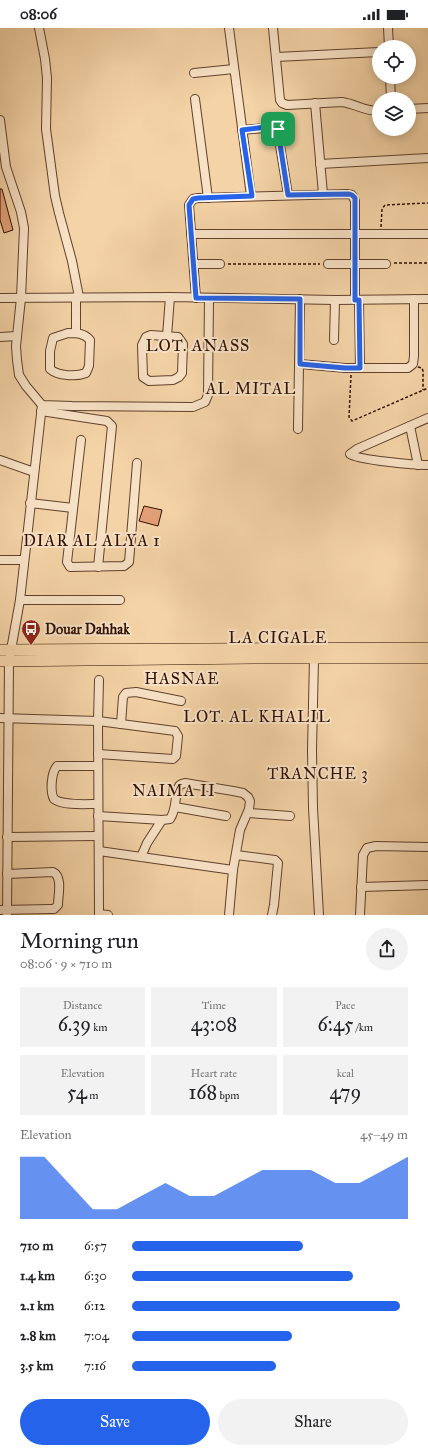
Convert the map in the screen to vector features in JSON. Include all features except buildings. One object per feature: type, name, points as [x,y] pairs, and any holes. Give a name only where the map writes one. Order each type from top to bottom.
[{"type":"main road","points":[[5,656],[428,648]]},
{"type":"main road","points":[[5,656],[428,658]]},
{"type":"street","points":[[39,28],[45,59],[46,129],[55,196],[72,261],[78,297],[76,333]]},
{"type":"street","points":[[229,28],[252,196]]},
{"type":"street","points":[[272,28],[280,100],[282,103],[287,105],[342,102],[372,110]]},
{"type":"street","points":[[388,28],[389,40]]},
{"type":"street","points":[[276,57],[372,52]]},
{"type":"street","points":[[194,74],[234,69]]},
{"type":"street","points":[[195,99],[208,198]]},
{"type":"street","points":[[315,103],[323,194]]},
{"type":"street","points":[[416,109],[428,108]]},
{"type":"street","points":[[0,120],[6,167],[21,212],[24,228],[21,298],[17,336],[17,360],[19,375],[42,408],[107,421],[112,426],[98,567]]},
{"type":"street","points":[[242,130],[277,127],[288,195]]},
{"type":"street","points":[[320,164],[428,158]]},
{"type":"street","points":[[196,298],[189,205],[191,201],[196,198],[349,194],[354,197],[355,264],[360,368]]},
{"type":"street","points":[[191,234],[428,234]]},
{"type":"street","points":[[194,264],[220,264]]},
{"type":"street","points":[[328,264],[386,264]]},
{"type":"street","points":[[168,336],[170,297]]},
{"type":"street","points":[[0,298],[170,297],[336,300],[428,299]]},
{"type":"street","points":[[42,408],[72,406],[193,407],[205,402],[208,395],[209,298]]},
{"type":"street","points":[[298,429],[300,299]]},
{"type":"street","points":[[300,364],[345,368],[404,369],[411,366],[413,364],[414,356],[414,299]]},
{"type":"street","points":[[334,340],[336,300]]},
{"type":"street","points":[[68,333],[76,333],[86,335],[90,340],[89,366],[86,373],[79,376],[54,373],[50,369],[50,351],[53,338],[68,333]]},
{"type":"street","points":[[151,335],[168,336],[178,337],[183,344],[182,373],[179,377],[173,380],[146,380],[142,374],[143,341],[146,337],[151,335]]},
{"type":"street","points":[[0,337],[17,336]]},
{"type":"street","points":[[7,874],[53,872],[58,875],[58,905],[54,909],[5,912],[7,874],[5,834],[5,656],[20,600],[23,560],[42,408]]},
{"type":"street","points":[[428,418],[357,449],[350,455],[366,459],[428,465]]},
{"type":"street","points":[[410,426],[418,465]]},
{"type":"street","points":[[81,440],[67,564],[72,568],[124,566],[129,562],[137,463]]},
{"type":"street","points":[[0,460],[34,472]]},
{"type":"street","points":[[30,503],[73,508]]},
{"type":"street","points":[[0,560],[23,560]]},
{"type":"street","points":[[20,600],[120,600]]},
{"type":"street","points":[[314,658],[313,801],[319,915]]},
{"type":"street","points":[[99,680],[99,914],[108,915]]},
{"type":"street","points":[[121,724],[123,697],[126,693],[136,692],[181,701]]},
{"type":"street","points":[[4,718],[98,721],[175,731],[178,736],[176,756],[173,759],[98,754]]},
{"type":"street","points":[[98,766],[57,766],[54,770],[52,793],[54,799],[59,802],[98,804]]},
{"type":"street","points":[[98,816],[162,820],[170,819],[176,807],[178,789],[180,785],[185,783],[243,793],[250,801],[249,813],[240,830],[233,870],[229,915]]},
{"type":"street","points":[[176,807],[226,816]]},
{"type":"street","points":[[249,813],[290,816]]},
{"type":"street","points":[[141,857],[147,843],[162,820]]},
{"type":"street","points":[[5,834],[98,836]]},
{"type":"street","points":[[360,915],[363,855],[367,848],[376,846],[428,847]]},
{"type":"street","points":[[98,851],[233,870]]},
{"type":"street","points":[[236,855],[275,860],[278,863],[272,915]]},
{"type":"street","points":[[361,887],[428,885]]},
{"type":"path","points":[[380,233],[382,209],[385,205],[428,204]]},
{"type":"path","points":[[386,264],[428,263]]},
{"type":"path","points":[[220,264],[328,264]]},
{"type":"path","points":[[411,366],[422,368],[424,373],[423,390]]},
{"type":"path","points":[[351,375],[350,417],[352,421],[428,388]]},
{"type":"place","name":"Douar Dahhak","points":[[31,646]]},
{"type":"district","name":"LOT. ANASS","points":[[198,345]]},
{"type":"district","name":"AL MITAL","points":[[251,388]]},
{"type":"district","name":"DIAR AL ALYA 1","points":[[92,540]]},
{"type":"district","name":"LA CIGALE","points":[[278,637]]},
{"type":"district","name":"HASNAE","points":[[182,678]]},
{"type":"district","name":"LOT. AL KHALIL","points":[[257,716]]},
{"type":"district","name":"TRANCHE 3","points":[[318,773]]},
{"type":"district","name":"NAIMA II","points":[[174,790]]},
{"type":"route","points":[[274,126],[278,129],[288,195],[349,194],[355,198],[355,300],[359,300],[360,368],[300,364],[300,299],[196,298],[189,205],[193,199],[196,198],[252,196],[242,130],[274,126]]}]
